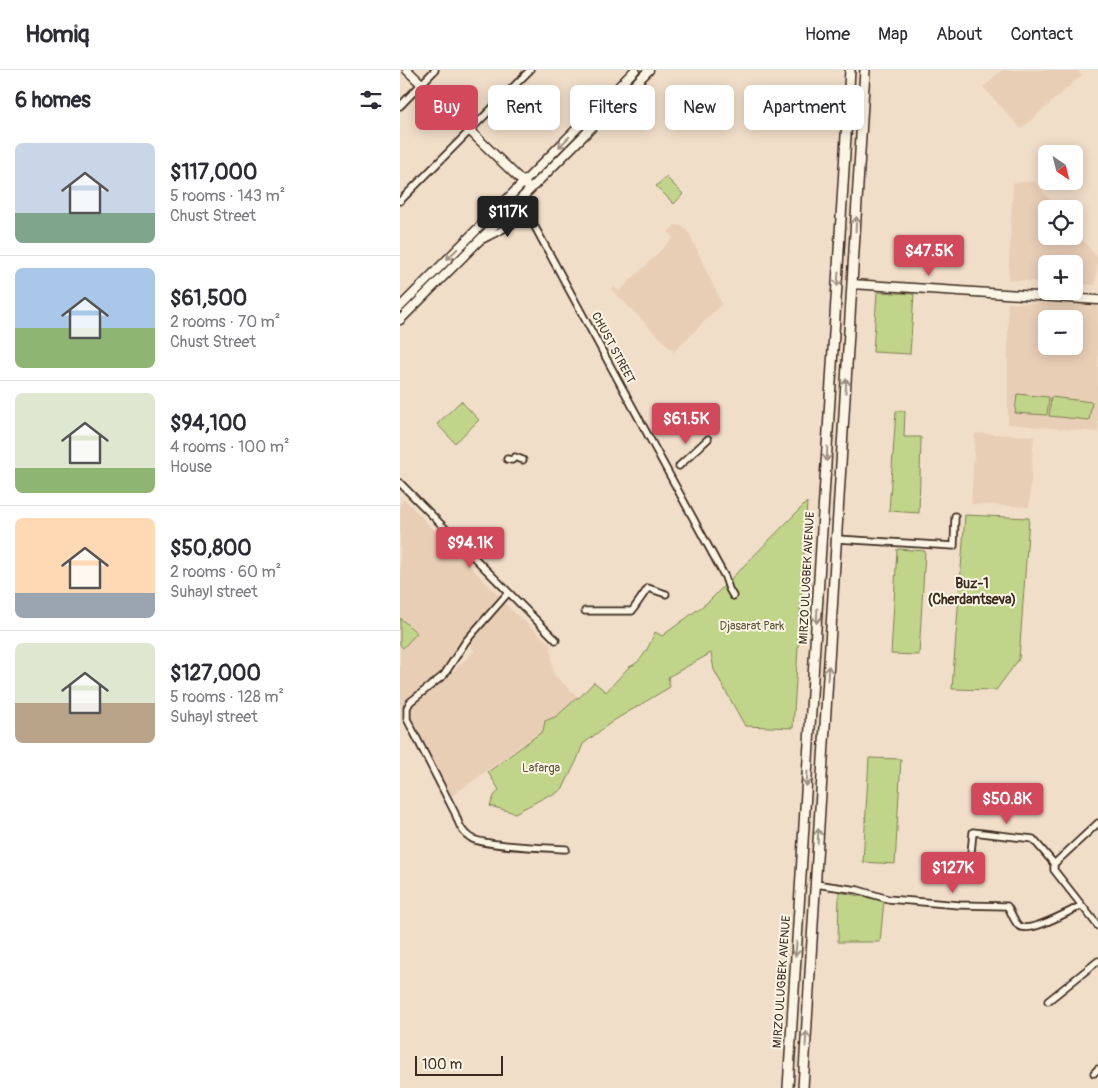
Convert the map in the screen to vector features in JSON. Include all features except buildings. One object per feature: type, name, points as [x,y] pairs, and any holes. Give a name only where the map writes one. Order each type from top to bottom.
[{"type":"main road","points":[[407,70],[422,84]]},
{"type":"main road","points":[[400,307],[635,70]]},
{"type":"main road","points":[[400,320],[649,70]]},
{"type":"main road","name":"MIRZO ULUGBEK AVENUE","points":[[788,1088],[850,70]]},
{"type":"main road","points":[[803,1088],[865,70]]},
{"type":"main road","points":[[470,130],[523,183],[532,188]]},
{"type":"main road","points":[[523,183],[524,196]]},
{"type":"main road","points":[[852,284],[1098,300]]},
{"type":"main road","points":[[835,327],[850,328]]},
{"type":"main road","points":[[799,900],[814,901]]},
{"type":"street","points":[[400,106],[435,70]]},
{"type":"street","points":[[478,122],[530,70]]},
{"type":"street","points":[[400,201],[470,130]]},
{"type":"street","name":"CHUST STREET","points":[[524,196],[529,216],[725,577],[733,596]]},
{"type":"street","points":[[478,242],[529,216]]},
{"type":"street","points":[[679,466],[708,439]]},
{"type":"street","points":[[507,459],[512,460],[515,457],[523,460]]},
{"type":"street","points":[[400,483],[556,640]]},
{"type":"street","points":[[836,539],[954,546],[955,516]]},
{"type":"street","points":[[585,611],[632,612],[648,588],[666,594]]},
{"type":"street","points":[[508,593],[466,641],[444,675],[410,702],[407,708],[407,719],[455,813],[460,828],[466,835],[480,842],[566,849]]},
{"type":"street","points":[[1054,864],[1098,823]]},
{"type":"street","points":[[970,853],[974,832],[1034,838],[1054,864],[1054,870],[1098,926]]},
{"type":"street","points":[[815,884],[858,890],[888,899],[959,905],[1007,906],[1021,927],[1035,927],[1081,906]]},
{"type":"street","points":[[1048,1001],[1098,961]]},
{"type":"shaded area","points":[[1002,70],[1077,70],[1082,75],[1021,129],[983,87]]},
{"type":"shaded area","points":[[1034,181],[1038,186],[1038,190],[1041,190],[1050,200],[1038,200],[1038,245],[1083,245],[1083,240],[1098,258],[1095,285],[1083,284],[1083,255],[1038,255],[1038,282],[1008,280],[1013,183]]},
{"type":"shaded area","points":[[675,225],[683,226],[690,235],[722,304],[674,352],[611,289],[614,287],[619,291],[673,238],[668,232]]},
{"type":"shaded area","points":[[1008,303],[1096,304],[1098,307],[1098,432],[1008,424]]},
{"type":"shaded area","points":[[975,433],[1034,436],[1029,507],[971,504]]},
{"type":"shaded area","points":[[404,499],[499,596],[465,637],[444,670],[408,697],[403,709],[400,704],[400,503]]},
{"type":"shaded area","points":[[504,603],[550,644],[554,675],[578,697],[557,716],[545,721],[543,730],[452,796],[410,719],[411,711],[413,705],[444,680],[474,651],[469,642]]},
{"type":"green space","points":[[666,177],[683,194],[674,204],[656,186]]},
{"type":"green space","points":[[877,292],[914,294],[910,354],[873,352]]},
{"type":"green space","points":[[1017,394],[1049,397],[1047,415],[1015,413]]},
{"type":"green space","points":[[1051,397],[1092,402],[1089,420],[1049,416]]},
{"type":"green space","points":[[461,401],[479,420],[455,443],[437,424]]},
{"type":"green space","points":[[896,411],[905,411],[904,437],[921,437],[919,513],[889,511]]},
{"type":"green space","points":[[807,502],[793,728],[745,726],[714,670],[711,653],[668,677],[670,687],[613,721],[583,744],[563,788],[554,795],[549,795],[515,813],[490,806],[499,790],[488,772],[543,731],[545,721],[557,716],[579,698],[594,682],[606,692],[629,667],[638,662],[655,632],[662,636],[708,602]]},
{"type":"green space","points":[[965,515],[1029,518],[1019,659],[996,690],[952,689]]},
{"type":"green space","points":[[897,549],[925,551],[919,655],[891,654]]},
{"type":"green space","points":[[400,618],[417,633],[403,648],[400,645]]},
{"type":"green space","points":[[869,758],[901,759],[895,864],[863,862]]},
{"type":"green space","points":[[839,892],[884,901],[880,942],[838,942]]},
{"type":"district","name":"Buz-1 (Cherdantseva)","points":[[972,592]]},
{"type":"park label","name":"Djasarat Park","points":[[752,626]]},
{"type":"park label","name":"Lafarga","points":[[541,768]]}]
